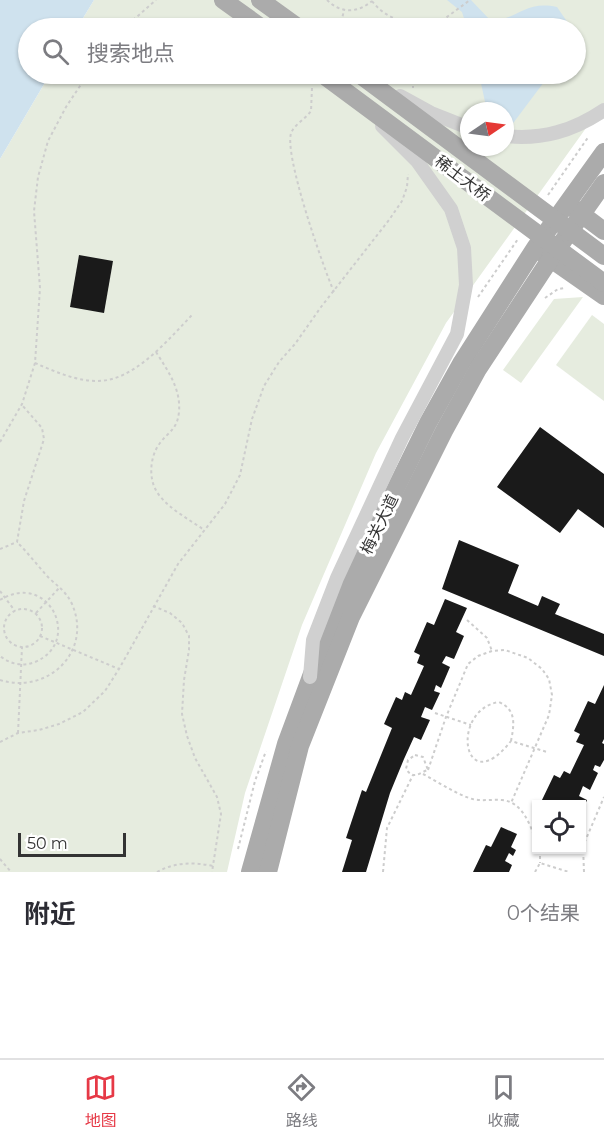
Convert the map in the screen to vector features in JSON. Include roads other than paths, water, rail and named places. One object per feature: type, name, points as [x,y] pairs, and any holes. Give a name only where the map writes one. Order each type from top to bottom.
[{"type":"main road","points":[[223,0],[248,18]]},
{"type":"main road","points":[[260,0],[285,18]]},
{"type":"main road","name":"稀土大桥","points":[[327,84],[349,93],[604,283]]},
{"type":"main road","name":"稀土大桥","points":[[373,84],[604,256]]},
{"type":"main road","name":"梅关大道","points":[[250,872],[286,744],[335,612],[428,423],[462,362],[535,248],[604,152]]},
{"type":"main road","name":"梅关大道","points":[[268,872],[300,746],[351,617],[444,430],[478,369],[551,258],[604,183]]},
{"type":"main road","points":[[566,203],[604,231]]},
{"type":"main road","points":[[535,248],[604,296]]},
{"type":"street","points":[[378,84],[431,113],[460,124]]},
{"type":"street","points":[[310,677],[312,640],[337,578],[402,438],[457,334],[466,285],[464,248],[452,209],[417,161],[349,93]]},
{"type":"street","points":[[514,137],[546,136],[568,130],[604,110]]},
{"type":"water","points":[[0,0],[94,0],[83,18],[18,18],[18,84],[44,84],[0,159]]},
{"type":"water","points":[[447,0],[471,0],[488,18],[464,18],[462,12]]},
{"type":"water","points":[[537,6],[557,7],[565,18],[506,18]]},
{"type":"water","points":[[481,84],[542,84],[514,122],[514,102],[485,102]]}]
